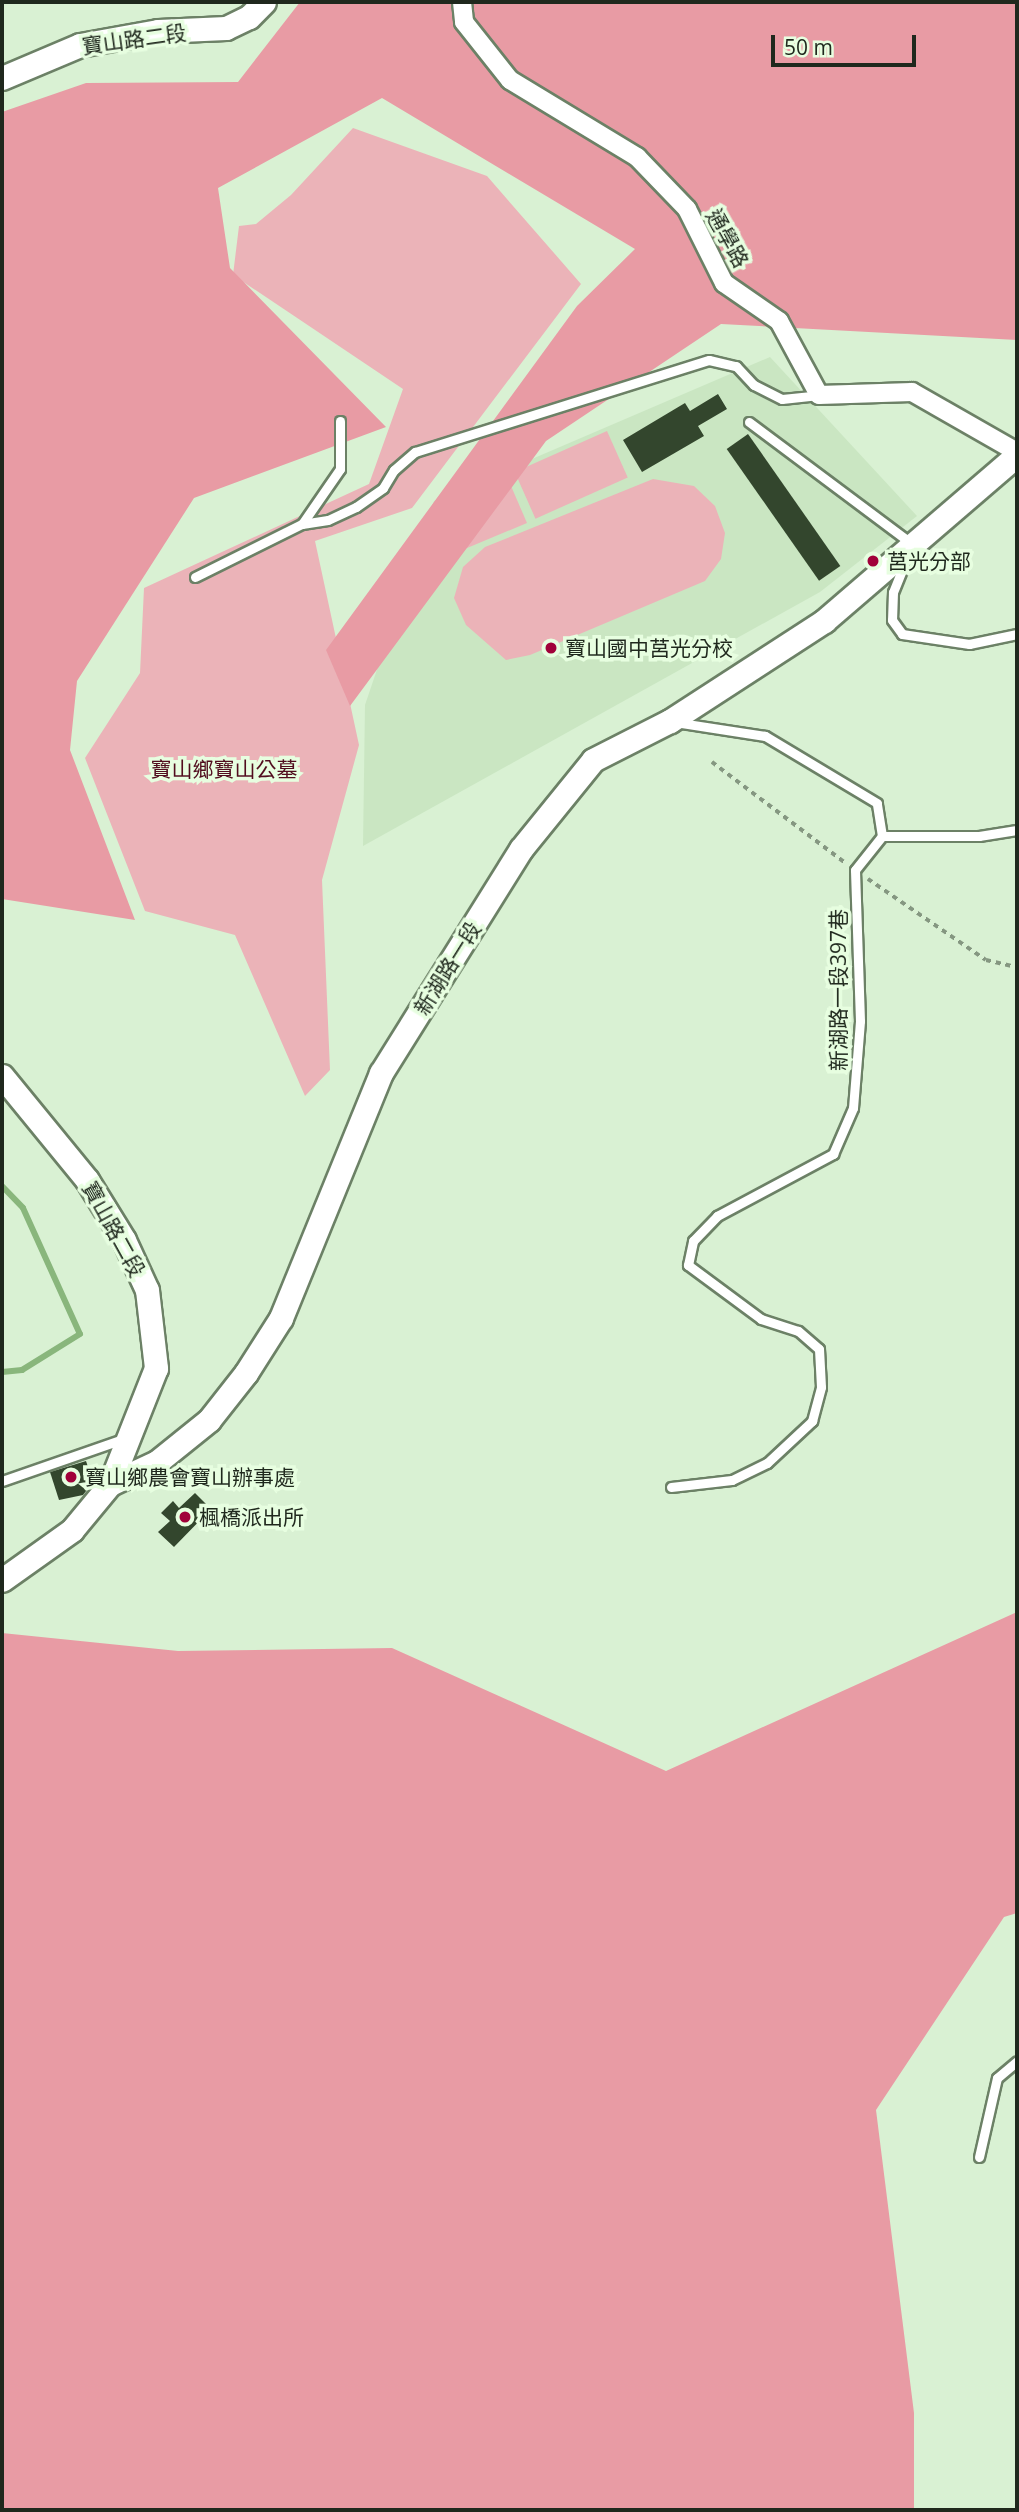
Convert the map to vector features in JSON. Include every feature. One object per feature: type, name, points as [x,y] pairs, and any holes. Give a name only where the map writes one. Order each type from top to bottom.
[{"type":"street","name":"寶山路二段","points":[[2,78],[80,45],[158,31],[226,28],[249,18],[264,2]]},
{"type":"street","name":"通學路","points":[[462,2],[464,22],[510,80],[637,157],[687,209],[724,283],[779,321],[819,395]]},
{"type":"street","points":[[819,395],[912,391],[1017,454]]},
{"type":"street","name":"新湖路一段","points":[[2,1580],[72,1530],[110,1484],[157,1462],[209,1420],[246,1373],[281,1318],[381,1073],[521,849],[593,760],[670,721],[824,621],[1017,454]]},
{"type":"street","name":"寶山路二段","points":[[2,1076],[87,1180],[148,1290],[156,1368],[133,1436],[110,1484]]},
{"type":"lane","points":[[195,577],[302,524],[328,520],[356,508],[383,488],[415,452],[709,359],[736,366],[754,384],[782,399],[819,395]]},
{"type":"lane","points":[[302,524],[340,470],[340,421]]},
{"type":"lane","points":[[749,422],[913,545],[893,592],[892,620],[902,634],[969,644],[1017,634]]},
{"type":"lane","points":[[670,721],[765,736],[877,803],[882,836],[979,836],[1017,830]]},
{"type":"lane","name":"新湖路一段397巷","points":[[671,1486],[732,1480],[767,1462],[812,1421],[821,1387],[819,1349],[798,1331],[761,1319],[688,1265],[693,1241],[718,1216],[833,1154],[854,1095],[860,1021],[855,870],[882,836]]},
{"type":"lane","points":[[2,1480],[133,1436]]},
{"type":"lane","points":[[979,2157],[997,2078],[1017,2061]]},
{"type":"shaded area","points":[[300,2],[1017,2],[1017,340],[721,324],[546,441],[350,706],[326,650],[577,306],[635,249],[382,98],[218,188],[230,268],[386,427],[194,498],[77,681],[70,750],[135,920],[2,899],[2,112],[86,83],[238,82]]},
{"type":"shaded area","name":"寶山國中莒光分校","points":[[770,357],[917,516],[820,592],[363,846],[365,705],[434,501]]},
{"type":"shaded area","points":[[1017,1612],[1017,1913],[1004,1917],[876,2110],[914,2413],[914,2510],[2,2510],[2,1633],[178,1651],[392,1648],[666,1771]]},
{"type":"green space","name":"寶山鄉寶山公墓","points":[[353,128],[487,176],[581,284],[412,508],[315,541],[359,745],[322,880],[330,1070],[305,1096],[235,935],[145,911],[85,758],[140,673],[144,588],[369,484],[403,389],[233,275],[239,226],[256,224],[291,195]]},
{"type":"green space","points":[[607,431],[628,478],[535,519],[515,472]]},
{"type":"green space","points":[[508,479],[527,523],[448,556]]},
{"type":"green space","points":[[653,479],[694,486],[715,506],[725,533],[721,559],[705,581],[530,655],[506,660],[466,625],[454,598],[463,567],[485,547]]},
{"type":"building","points":[[718,394],[727,409],[698,426],[704,436],[642,472],[623,440],[685,403],[690,411]]},
{"type":"building","points":[[748,434],[840,566],[819,581],[727,449]]},
{"type":"building","name":"寶山鄉農會寶山辦事處","points":[[86,1461],[93,1482],[83,1495],[59,1500],[50,1472]]},
{"type":"building","name":"楓橋派出所","points":[[195,1493],[211,1509],[174,1547],[158,1532],[170,1521],[161,1513],[173,1501],[179,1508]]},
{"type":"waterway","points":[[2,1186],[23,1208],[80,1334],[22,1370],[2,1372]]},
{"type":"place","name":"莒光分部","points":[[873,561]]},
{"type":"place","name":"寶山國中莒光分校","points":[[551,648]]},
{"type":"place","name":"寶山鄉農會寶山辦事處","points":[[71,1477]]},
{"type":"place","name":"楓橋派出所","points":[[185,1517]]}]
